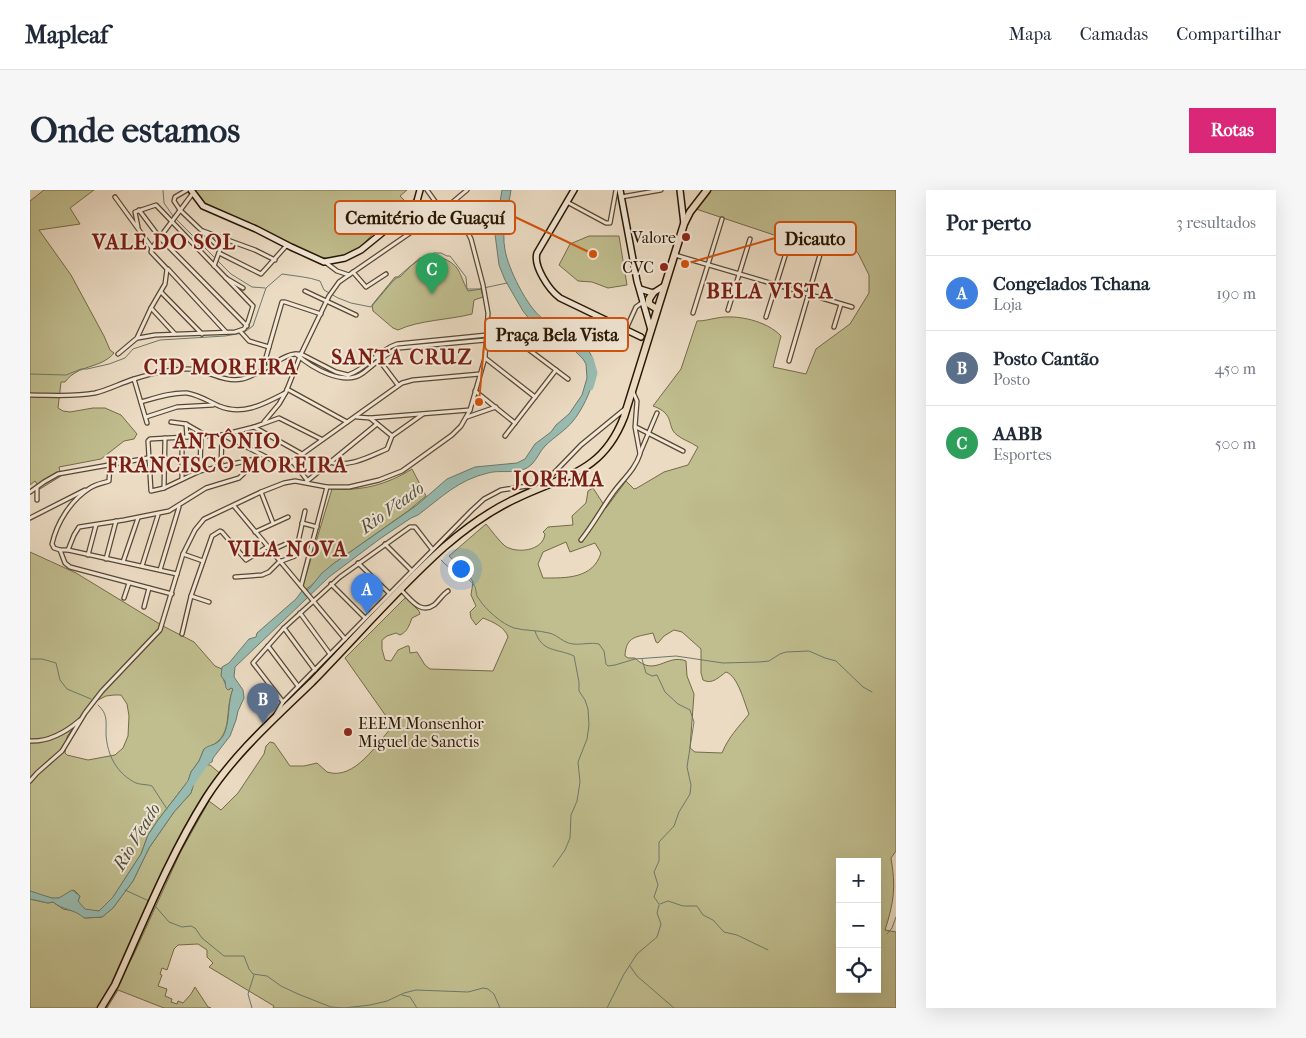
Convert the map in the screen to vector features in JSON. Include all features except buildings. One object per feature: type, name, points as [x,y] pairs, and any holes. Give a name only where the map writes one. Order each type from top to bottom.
[{"type":"highway","points":[[101,1008],[115,985],[170,866],[201,807],[235,760],[443,548],[474,523],[513,500],[565,478],[596,460],[604,453],[616,435],[627,407],[684,224],[690,212],[708,190]]},
{"type":"highway","points":[[653,293],[649,299],[649,304],[657,309]]},
{"type":"street","points":[[186,190],[174,198],[174,202],[220,248]]},
{"type":"street","points":[[324,262],[344,258],[361,250],[409,211],[417,201],[420,190]]},
{"type":"street","points":[[427,190],[442,211]]},
{"type":"street","points":[[264,423],[286,391],[299,355],[334,288],[353,272],[453,203],[467,190]]},
{"type":"street","points":[[573,190],[537,253],[535,262],[537,267],[552,290],[560,298],[626,329],[641,337],[642,341],[647,343]]},
{"type":"street","points":[[567,202],[606,223],[610,223],[616,190]]},
{"type":"street","points":[[620,190],[650,333],[641,337]]},
{"type":"street","points":[[622,196],[661,190]]},
{"type":"street","points":[[680,190],[684,224]]},
{"type":"street","points":[[152,248],[173,222],[192,192],[203,206],[214,212],[256,228],[349,275]]},
{"type":"street","points":[[114,197],[152,248],[151,252],[226,332]]},
{"type":"street","points":[[30,781],[62,751],[82,718],[109,683],[149,644],[160,630],[183,554],[195,530],[204,519],[261,492],[295,480],[307,481],[327,487],[355,487],[392,476],[452,435],[467,417],[485,358],[488,313],[471,239],[453,203]]},
{"type":"street","points":[[137,338],[175,334],[240,332],[247,326],[253,310],[252,304],[158,206],[154,205],[139,210],[135,214],[139,230]]},
{"type":"street","points":[[139,210],[160,238],[247,326]]},
{"type":"street","points":[[693,313],[722,219]]},
{"type":"street","points":[[200,230],[255,250],[275,260]]},
{"type":"street","points":[[214,266],[224,239]]},
{"type":"street","points":[[728,310],[750,239]]},
{"type":"street","points":[[766,317],[790,240]]},
{"type":"street","points":[[789,361],[824,241]]},
{"type":"street","points":[[219,253],[259,274],[275,260],[287,245]]},
{"type":"street","points":[[674,255],[852,307]]},
{"type":"street","points":[[118,354],[137,338],[161,292],[166,280],[167,269]]},
{"type":"street","points":[[353,272],[364,286],[369,286],[386,274]]},
{"type":"street","points":[[226,278],[243,288]]},
{"type":"street","points":[[640,289],[653,293],[665,286]]},
{"type":"street","points":[[305,291],[356,315]]},
{"type":"street","points":[[161,292],[202,334]]},
{"type":"street","points":[[262,372],[282,302],[321,314]]},
{"type":"street","points":[[626,329],[636,307],[643,302]]},
{"type":"street","points":[[834,326],[841,304]]},
{"type":"street","points":[[151,308],[175,334]]},
{"type":"street","points":[[240,332],[246,339],[269,347]]},
{"type":"street","points":[[299,355],[324,371],[342,379],[358,376],[390,352],[399,348],[487,338],[505,332],[568,379]]},
{"type":"street","points":[[30,395],[75,396],[88,394],[134,379],[186,369],[197,370],[218,378],[230,380],[249,377],[262,372],[291,354],[299,355],[346,375],[356,372],[386,348],[398,344],[487,338]]},
{"type":"street","points":[[376,356],[398,385]]},
{"type":"street","points":[[485,358],[535,397]]},
{"type":"street","points":[[505,436],[556,370]]},
{"type":"street","points":[[222,435],[261,457],[287,465],[398,385],[413,380],[480,374]]},
{"type":"street","points":[[134,379],[147,423]]},
{"type":"street","points":[[141,402],[185,393],[197,395],[230,410],[246,410],[267,402],[286,391]]},
{"type":"street","points":[[286,391],[347,422]]},
{"type":"street","points":[[475,391],[515,423]]},
{"type":"street","points":[[632,391],[637,401],[635,427],[640,454]]},
{"type":"street","points":[[146,416],[177,407],[216,404]]},
{"type":"street","points":[[273,720],[283,702],[298,686],[469,512],[490,496],[505,489],[534,485],[550,477],[581,445],[627,407]]},
{"type":"street","points":[[467,417],[496,408]]},
{"type":"street","points":[[356,416],[370,418],[470,410]]},
{"type":"street","points":[[581,540],[613,492],[635,466],[657,413]]},
{"type":"street","points":[[329,462],[345,464],[388,448],[392,436],[422,414]]},
{"type":"street","points":[[261,457],[200,471],[152,492],[148,458],[148,441],[150,439],[222,435],[281,418],[321,439]]},
{"type":"street","points":[[370,418],[392,436]]},
{"type":"street","points":[[171,422],[186,424],[206,436]]},
{"type":"street","points":[[182,480],[186,424]]},
{"type":"street","points":[[307,481],[377,424]]},
{"type":"street","points":[[254,427],[302,454]]},
{"type":"street","points":[[635,427],[683,450]]},
{"type":"street","points":[[221,467],[222,435]]},
{"type":"street","points":[[200,471],[201,436]]},
{"type":"street","points":[[164,488],[165,438]]},
{"type":"street","points":[[68,550],[79,527],[158,515],[179,506],[206,488],[239,478],[261,457]]},
{"type":"street","points":[[30,492],[58,474],[148,458]]},
{"type":"street","points":[[293,462],[307,481]]},
{"type":"street","points":[[30,518],[109,480],[110,466]]},
{"type":"street","points":[[301,586],[327,487]]},
{"type":"street","points":[[37,488],[37,500]]},
{"type":"street","points":[[90,488],[73,504],[61,521],[52,544],[54,548],[176,574]]},
{"type":"street","points":[[261,492],[273,523]]},
{"type":"street","points":[[160,570],[179,506]]},
{"type":"street","points":[[234,506],[345,639]]},
{"type":"street","points":[[235,577],[262,575],[279,562],[293,557],[298,548],[306,511]]},
{"type":"street","points":[[142,566],[158,515]]},
{"type":"street","points":[[255,532],[288,517]]},
{"type":"street","points":[[123,562],[138,518]]},
{"type":"street","points":[[106,559],[116,521]]},
{"type":"street","points":[[302,523],[317,527]]},
{"type":"street","points":[[88,555],[96,524]]},
{"type":"street","points":[[283,702],[254,665],[254,662],[284,628],[313,599],[358,563],[410,527],[415,527],[432,549]]},
{"type":"street","points":[[182,634],[192,596],[212,536],[220,532],[224,533],[246,560],[267,547]]},
{"type":"street","points":[[270,551],[290,542]]},
{"type":"street","points":[[385,544],[412,571]]},
{"type":"street","points":[[60,550],[68,566],[172,594]]},
{"type":"street","points":[[183,554],[203,561]]},
{"type":"street","points":[[358,563],[389,593]]},
{"type":"street","points":[[124,598],[129,583]]},
{"type":"street","points":[[332,584],[365,618]]},
{"type":"street","points":[[144,607],[149,588]]},
{"type":"street","points":[[401,590],[419,607],[424,609],[434,605],[448,591]]},
{"type":"street","points":[[192,596],[209,602]]},
{"type":"street","points":[[300,613],[330,654]]},
{"type":"street","points":[[284,628],[314,670]]},
{"type":"street","points":[[268,646],[298,686]]},
{"type":"street","points":[[30,741],[42,741],[52,738],[82,718]]},
{"type":"shaded area","points":[[44,190],[94,190],[70,208],[80,224],[39,230],[71,275],[110,350],[114,353],[103,362],[76,372],[65,382],[61,382],[58,408],[70,412],[105,408],[121,415],[137,434],[134,439],[124,441],[101,459],[59,467],[61,476],[40,489],[35,481],[30,485],[30,201]]},
{"type":"shaded area","points":[[193,190],[407,190],[400,196],[412,208],[401,216],[380,226],[355,253],[335,259],[317,257],[305,252],[255,225],[205,204]]},
{"type":"shaded area","points":[[711,190],[896,190],[896,851],[891,858],[893,894],[885,930],[896,932],[896,1008],[273,1008],[274,1006],[209,967],[213,963],[207,957],[207,950],[198,944],[178,945],[174,949],[167,970],[162,968],[160,974],[162,975],[158,986],[167,989],[165,996],[172,999],[171,1002],[177,1004],[178,1001],[183,1003],[195,987],[208,1007],[211,1008],[164,1008],[118,990],[107,1008],[105,1008],[134,954],[180,853],[209,801],[221,810],[238,793],[270,742],[274,743],[290,766],[304,766],[317,763],[327,772],[337,773],[347,771],[356,766],[393,726],[345,658],[404,599],[406,598],[420,614],[412,618],[408,628],[402,634],[396,633],[382,640],[385,660],[391,661],[398,650],[409,646],[410,653],[417,652],[425,665],[430,669],[493,671],[508,637],[495,623],[483,618],[476,625],[471,618],[470,612],[476,606],[471,595],[473,582],[449,556],[486,524],[505,546],[516,550],[535,547],[543,540],[545,534],[543,532],[548,527],[573,525],[572,516],[586,503],[588,491],[593,488],[606,508],[626,481],[634,489],[664,472],[688,465],[698,447],[677,435],[665,413],[653,406],[681,369],[697,321],[733,317],[751,320],[768,326],[781,336],[773,367],[806,374],[816,349],[850,324],[869,293],[869,275],[858,253],[850,247],[819,236],[774,235],[696,209]],"holes":[[[566,542],[570,552],[595,543],[601,553],[592,568],[585,572],[569,577],[543,578],[538,564],[543,552]],[[674,630],[682,632],[701,649],[701,673],[703,680],[712,681],[726,672],[734,679],[743,696],[749,714],[731,737],[722,753],[695,752],[690,748],[694,694],[687,676],[686,661],[679,659],[649,666],[642,664],[635,658],[625,656],[627,645],[633,638],[653,633],[658,643],[664,636]]]},
{"type":"shaded area","points":[[589,236],[619,236],[627,285],[608,288],[592,282],[578,281],[559,265],[570,244]]},
{"type":"shaded area","points":[[436,255],[457,268],[468,291],[481,289],[483,297],[474,300],[472,314],[415,324],[398,330],[393,328],[373,311],[372,305],[395,277],[400,277],[420,259]]},
{"type":"shaded area","points":[[412,469],[426,496],[333,564],[304,590],[302,588],[332,489],[354,489],[374,486]]},
{"type":"shaded area","points":[[30,552],[76,573],[163,626],[194,642],[215,666],[222,669],[226,685],[229,690],[233,689],[225,732],[214,744],[204,749],[188,781],[148,835],[141,854],[110,902],[99,911],[89,911],[82,908],[78,901],[80,896],[74,890],[55,898],[30,891]],"holes":[[[121,695],[127,704],[129,716],[128,736],[123,748],[115,755],[88,760],[67,755],[65,753],[67,737],[96,701],[106,696]]]},
{"type":"shaded area","points":[[206,765],[210,765],[222,775],[198,809],[107,995],[98,1008],[30,1008],[30,899],[48,903],[53,902],[63,909],[79,912],[85,918],[102,917],[113,908],[133,881],[149,848],[174,812],[191,793],[197,772]]},
{"type":"water","points":[[502,190],[511,190],[504,227],[504,242],[507,258],[519,287],[536,313],[586,348],[591,356],[594,365],[592,385],[578,414],[567,427],[545,446],[534,462],[527,468],[516,471],[488,473],[468,480],[381,538],[329,577],[235,667],[234,677],[243,690],[244,698],[230,736],[212,762],[201,767],[197,772],[191,793],[174,812],[149,848],[133,881],[113,908],[102,917],[84,918],[53,902],[48,903],[30,899],[30,891],[52,898],[59,898],[72,890],[80,896],[78,901],[85,909],[99,911],[113,897],[141,854],[148,835],[188,781],[204,749],[218,742],[222,737],[227,724],[233,689],[228,690],[226,688],[225,681],[221,676],[222,667],[229,663],[249,639],[256,637],[257,633],[296,599],[302,591],[309,589],[322,573],[417,505],[447,479],[475,467],[517,463],[525,459],[535,444],[551,432],[569,414],[582,395],[587,378],[586,364],[583,359],[572,348],[531,321],[505,280],[499,265],[495,234]]},
{"type":"waterway","points":[[163,190],[164,203],[173,216]]},
{"type":"waterway","points":[[176,219],[231,274],[252,287],[265,288]]},
{"type":"waterway","points":[[30,374],[66,375],[81,369],[109,364],[125,358],[133,349],[160,340],[243,333],[253,326],[266,288],[282,274],[320,281],[324,290],[338,298],[371,307],[393,281],[420,258],[434,253],[450,256],[466,277],[467,289],[479,289],[507,283]]},
{"type":"waterway","name":"Rio Veado","points":[[590,359],[594,373],[590,387]]},
{"type":"waterway","points":[[441,560],[449,568],[471,582],[475,587],[477,596],[486,608],[504,623],[518,629],[549,633],[569,643],[599,644],[604,651],[608,666],[635,659],[676,656],[723,663],[759,662],[769,661],[786,652],[809,651],[836,661],[863,687],[872,692]]},
{"type":"waterway","points":[[535,631],[538,638],[546,646],[574,656],[579,691],[588,709],[589,725],[587,739],[578,762],[580,782],[577,801],[571,815],[570,838],[565,850],[553,867]]},
{"type":"waterway","points":[[30,659],[42,659],[56,663],[60,680],[67,689],[91,699]]},
{"type":"waterway","points":[[642,659],[646,673],[652,676],[657,675],[665,692],[678,704],[690,710],[694,722],[687,767],[691,785],[690,794],[679,812],[674,826],[659,842],[659,861],[654,872],[658,885],[654,897],[659,904]]},
{"type":"waterway","points":[[98,705],[105,715],[108,749],[114,763],[129,779],[138,784],[152,786],[167,809]]},
{"type":"waterway","name":"Rio Veado","points":[[189,786],[207,760]]},
{"type":"waterway","points":[[125,890],[149,901]]},
{"type":"waterway","points":[[660,904],[668,901],[683,906],[697,906],[703,915],[713,920],[724,932],[737,935],[768,950]]},
{"type":"waterway","points":[[607,1008],[624,974],[637,954],[657,937],[661,924],[657,913],[659,905]]},
{"type":"waterway","points":[[156,907],[169,922],[182,927],[191,926],[195,928],[202,938],[224,956],[244,956],[253,974],[267,976],[281,986],[331,1007],[344,1008],[370,1005],[416,990],[468,992],[483,988],[488,989],[494,994],[500,1008]]},
{"type":"waterway","points":[[887,934],[892,928],[896,917]]},
{"type":"waterway","points":[[630,966],[637,976],[674,1008]]},
{"type":"waterway","points":[[252,1008],[248,994],[254,975]]},
{"type":"waterway","points":[[402,995],[410,997],[417,1008]]},
{"type":"place","name":"Valore","points":[[686,237]]},
{"type":"place","name":"Cemitério de Guaçuí","points":[[593,254]]},
{"type":"place","name":"Dicauto","points":[[685,264]]},
{"type":"place","name":"CVC","points":[[664,267]]},
{"type":"place","name":"AABB","points":[[432,294]]},
{"type":"place","name":"Praça Bela Vista","points":[[479,402]]},
{"type":"place","name":"Congelados Tchana","points":[[367,614]]},
{"type":"place","name":"Posto Cantão","points":[[263,724]]},
{"type":"place","name":"EEEM Monsenhor Miguel de Sanctis","points":[[348,732]]},
{"type":"district","name":"VALE DO SOL","points":[[164,242]]},
{"type":"district","name":"BELA VISTA","points":[[770,291]]},
{"type":"district","name":"SANTA CRUZ","points":[[402,357]]},
{"type":"district","name":"CID MOREIRA","points":[[221,367]]},
{"type":"district","name":"ANTÔNIO FRANCISCO MOREIRA","points":[[227,453]]},
{"type":"district","name":"JOREMA","points":[[559,479]]},
{"type":"district","name":"VILA NOVA","points":[[288,549]]}]
